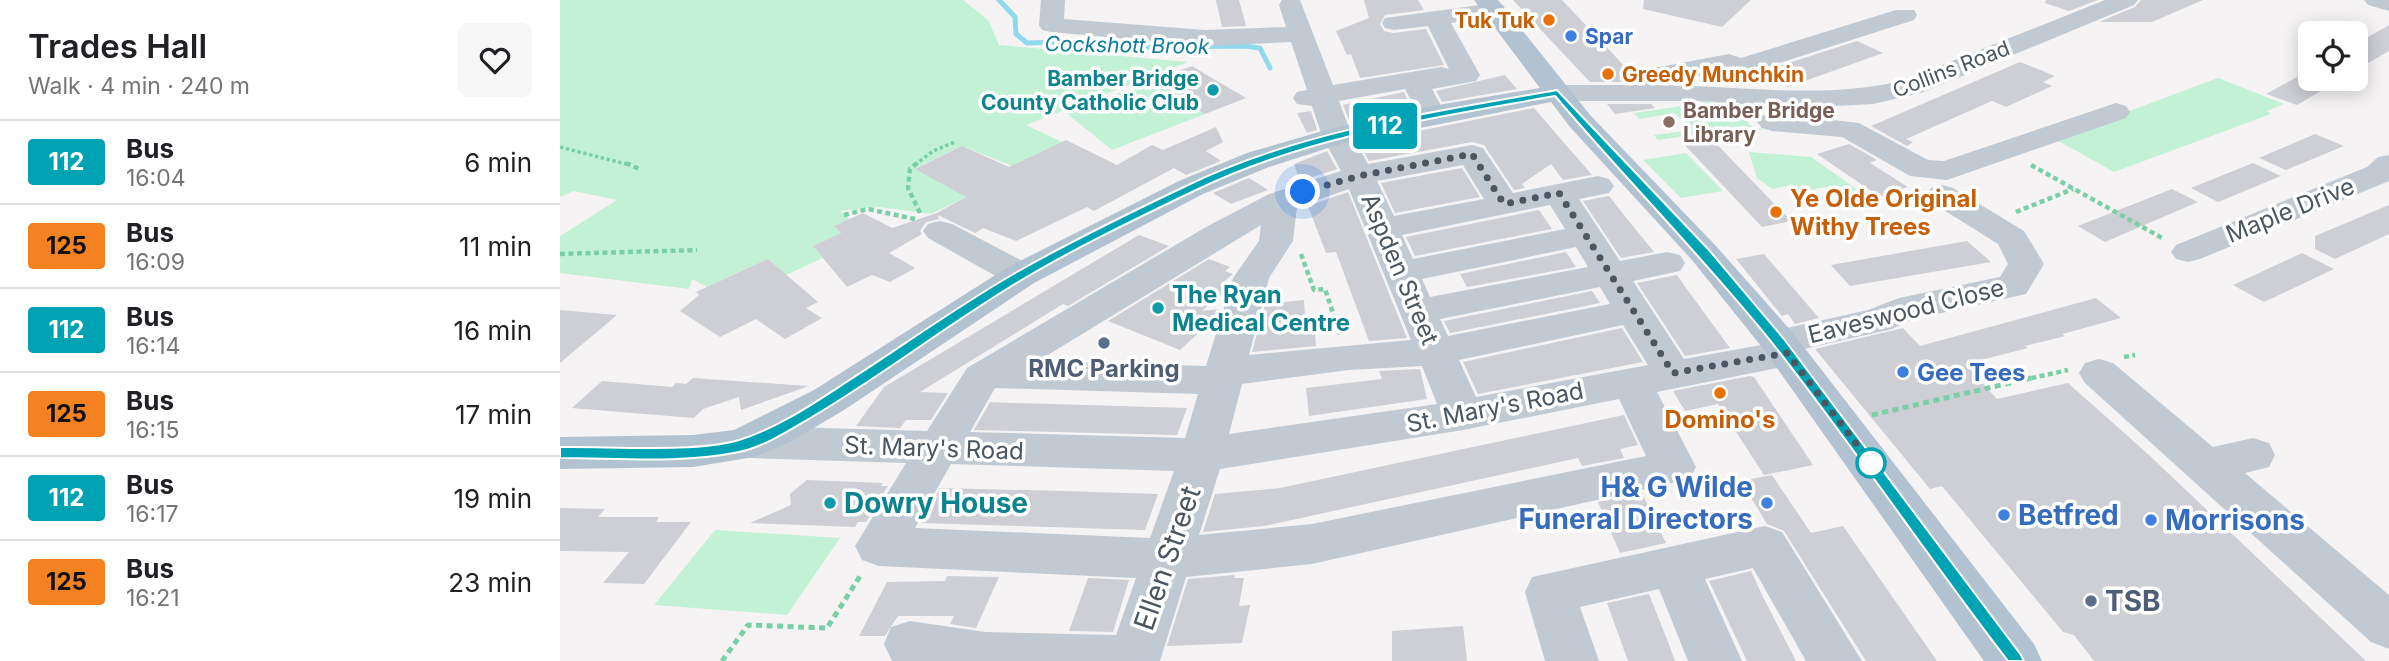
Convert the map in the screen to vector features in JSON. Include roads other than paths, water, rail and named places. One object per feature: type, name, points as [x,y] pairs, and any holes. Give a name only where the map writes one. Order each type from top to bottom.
[{"type":"main road","points":[[1490,5],[1557,93],[1613,158],[1704,253],[1783,348],[2014,661]]},
{"type":"main road","points":[[560,453],[693,451],[726,449],[750,442],[829,400],[1021,275],[1192,187],[1258,160],[1337,136],[1432,115],[1557,93]]},
{"type":"street","name":"Aspden Street","points":[[1052,0],[1051,25],[1205,38],[1297,20],[1315,96],[1359,176],[1463,415]]},
{"type":"street","name":"Collins Road","points":[[1557,93],[1703,93],[1784,118],[1911,87],[2126,0]]},
{"type":"street","points":[[2376,0],[2389,4]]},
{"type":"street","points":[[1394,23],[1436,18],[1490,5]]},
{"type":"street","points":[[1740,67],[1905,15]]},
{"type":"street","points":[[1432,115],[1415,83],[1466,75],[1436,18]]},
{"type":"street","points":[[1644,94],[1644,79],[1661,72],[1729,62],[1740,67],[1784,118],[1849,129],[1921,169],[1947,171],[2116,111]]},
{"type":"street","points":[[1315,96],[1450,74]]},
{"type":"street","points":[[1504,204],[1472,154],[1359,176],[1281,201],[1218,234],[981,378],[879,546],[1165,559],[1312,544],[1674,467],[1633,311],[1559,193]]},
{"type":"street","name":"Maple Drive","points":[[2188,252],[2385,172]]},
{"type":"street","points":[[1381,229],[1598,186]]},
{"type":"street","points":[[1202,455],[1251,278],[1276,241],[1281,201]]},
{"type":"street","name":"Eaveswood Close","points":[[1783,348],[1879,320],[1899,310],[2013,286],[2026,264],[2012,238],[1974,207]]},
{"type":"street","points":[[940,231],[1021,275]]},
{"type":"street","points":[[1401,272],[1586,235]]},
{"type":"street","points":[[1419,311],[1667,263]]},
{"type":"street","points":[[989,374],[1224,377],[1349,358],[1436,352],[1633,311]]},
{"type":"street","name":"St. Mary's Road","points":[[750,442],[1202,455],[1463,415],[1652,378],[1783,348]]},
{"type":"street","points":[[2104,364],[2205,465],[2389,626]]},
{"type":"street","name":"Ellen Street","points":[[1133,660],[1202,455]]},
{"type":"street","points":[[2205,465],[2253,455]]},
{"type":"street","points":[[1572,661],[1550,592],[1765,546],[1835,661]]},
{"type":"street","points":[[1674,565],[1715,661]]},
{"type":"street","points":[[910,644],[985,656],[1133,660]]},
{"type":"waterway","name":"Cockshott Brook","points":[[999,0],[1015,17],[1016,34],[1027,43],[1065,42],[1088,48],[1244,46],[1260,48],[1270,68]]},
{"type":"place","name":"Tuk Tuk","points":[[1549,20]]},
{"type":"place","name":"Spar","points":[[1571,36]]},
{"type":"place","name":"Greedy Munchkin","points":[[1608,74]]},
{"type":"place","name":"Bamber Bridge County Catholic Club","points":[[1213,90]]},
{"type":"place","name":"Bamber Bridge Library","points":[[1669,122]]},
{"type":"place","name":"Ye Olde Original Withy Trees","points":[[1776,212]]},
{"type":"place","name":"The Ryan Medical Centre","points":[[1158,308]]},
{"type":"place","name":"RMC Parking","points":[[1104,343]]},
{"type":"place","name":"Gee Tees","points":[[1903,372]]},
{"type":"place","name":"Domino's","points":[[1720,393]]},
{"type":"place","name":"Dowry House","points":[[830,503]]},
{"type":"place","name":"H& G Wilde Funeral Directors","points":[[1767,503]]},
{"type":"place","name":"Betfred","points":[[2004,515]]},
{"type":"place","name":"Morrisons","points":[[2151,520]]},
{"type":"place","name":"TSB","points":[[2091,601]]}]
